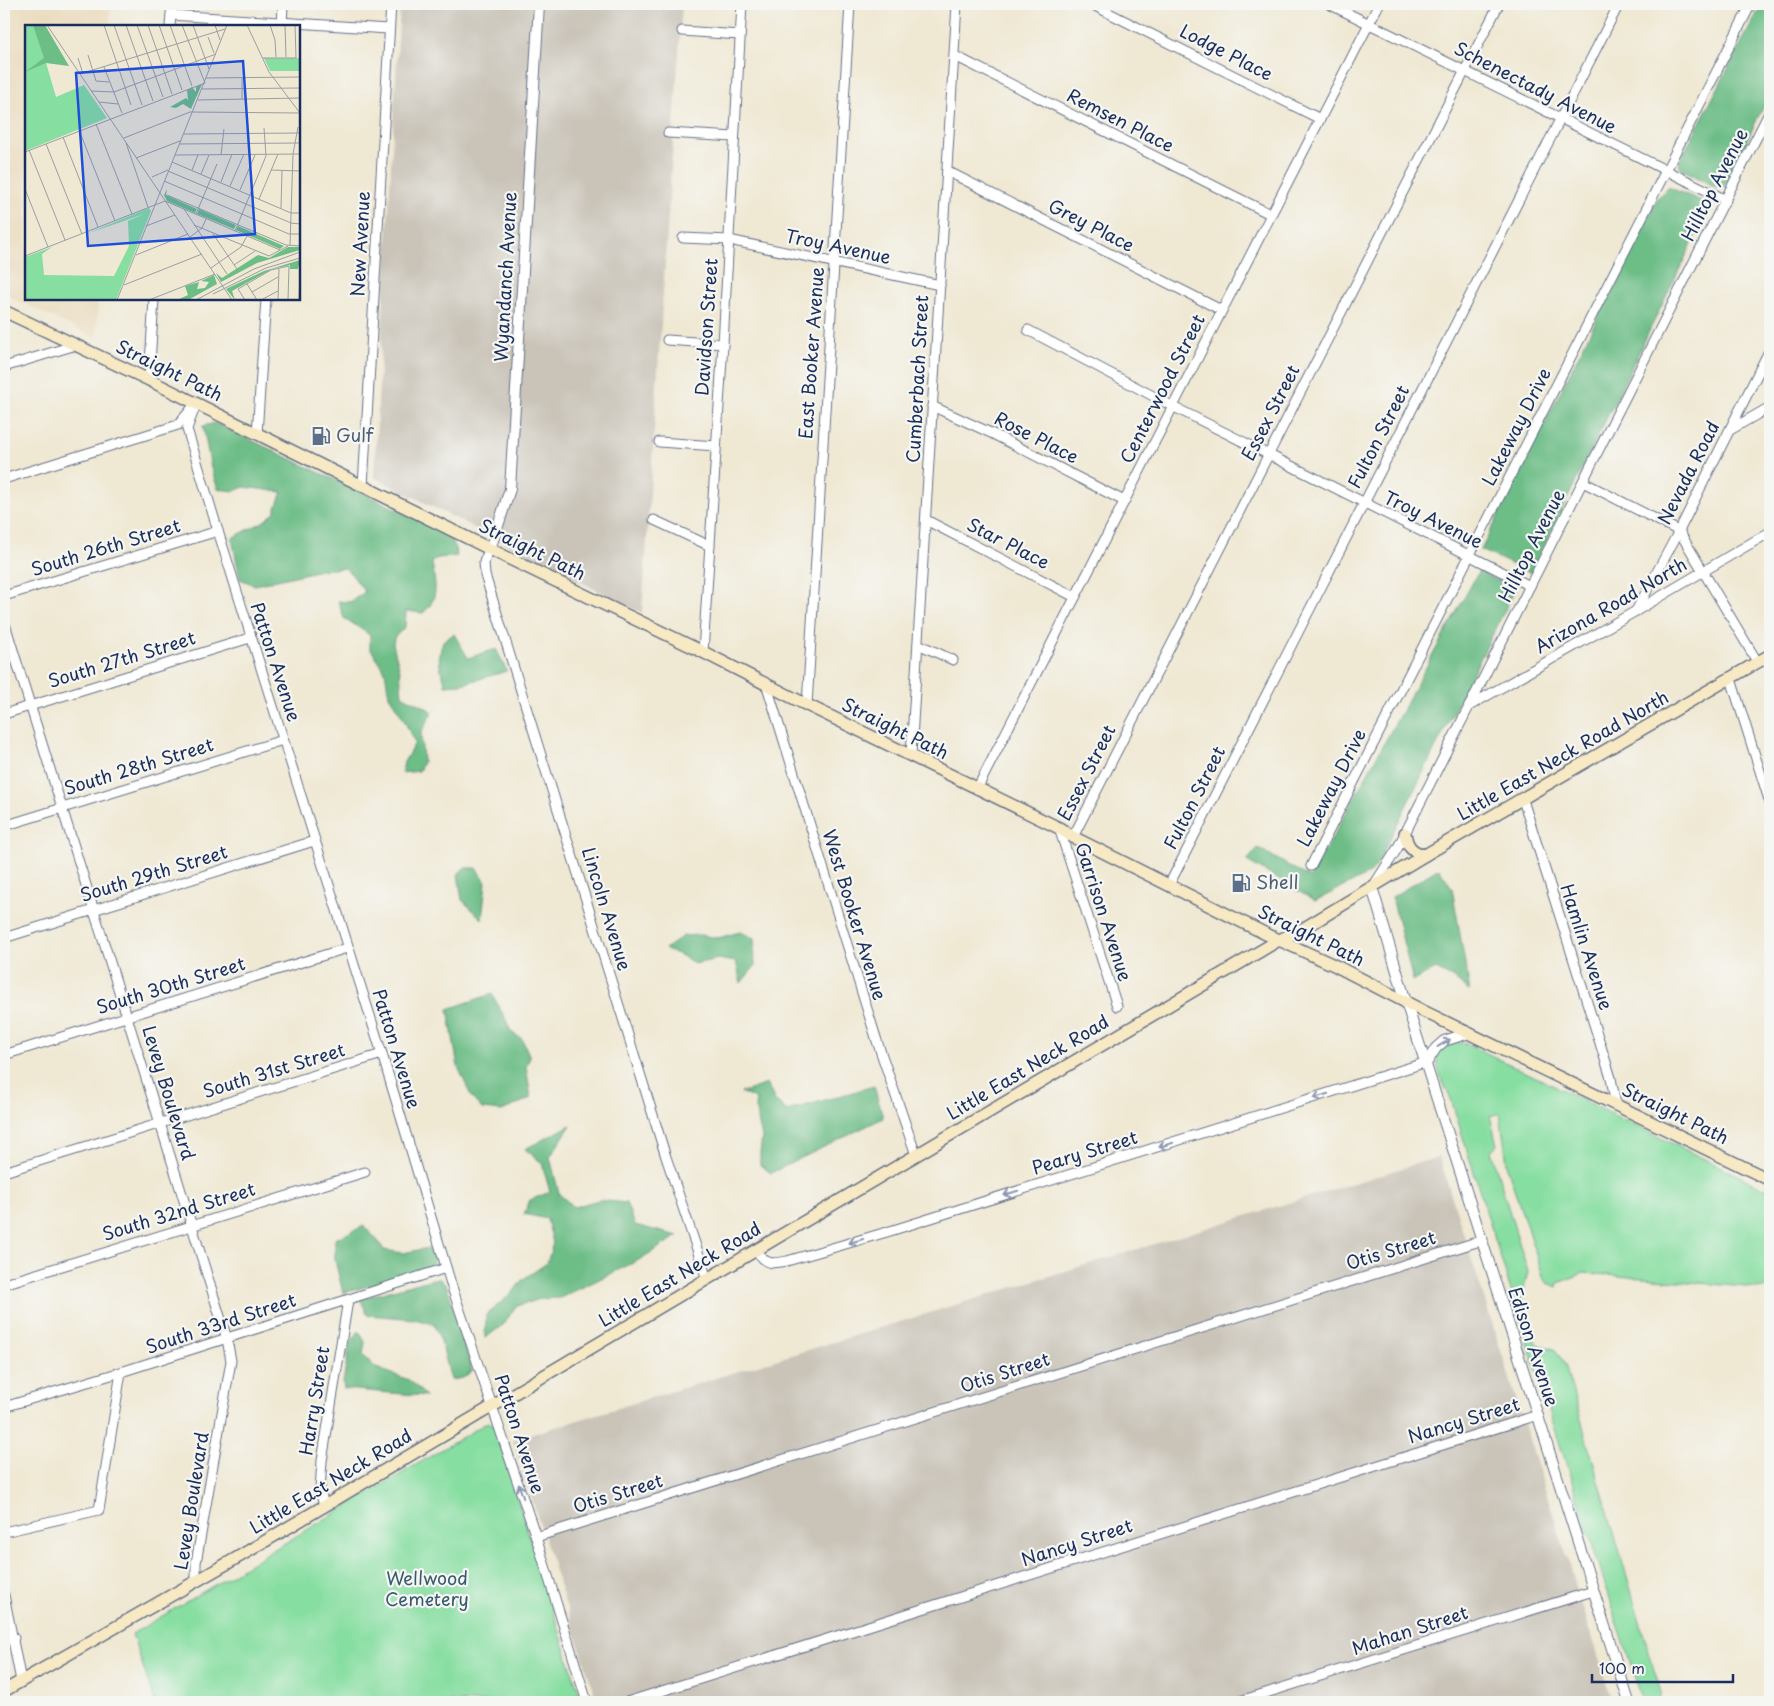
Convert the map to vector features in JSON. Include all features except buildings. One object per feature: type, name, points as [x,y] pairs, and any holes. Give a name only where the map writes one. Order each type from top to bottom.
[{"type":"main road","name":"Straight Path","points":[[4,310],[766,683],[807,705],[1059,828],[1073,837],[1278,940],[1336,966],[1770,1180]]},
{"type":"main road","name":"Little East Neck Road North","points":[[1372,887],[1770,655]]},
{"type":"main road","points":[[1405,833],[1407,844],[1415,853],[1425,856]]},
{"type":"main road","name":"Little East Neck Road","points":[[4,1691],[324,1507],[1278,940],[1301,930],[1372,887]]},
{"type":"street","points":[[170,25],[172,4]]},
{"type":"street","points":[[282,24],[283,4]]},
{"type":"street","name":"New Avenue","points":[[363,486],[390,4]]},
{"type":"street","name":"Wyandanch Avenue","points":[[490,548],[510,489],[539,4]]},
{"type":"street","name":"Davidson Street","points":[[703,652],[742,4]]},
{"type":"street","name":"East Booker Avenue","points":[[807,705],[850,4]]},
{"type":"street","name":"Cumberbach Street","points":[[911,755],[957,4]]},
{"type":"street","name":"Lodge Place","points":[[1091,4],[1320,119]]},
{"type":"street","name":"Schenectady Avenue","points":[[1329,4],[1726,200]]},
{"type":"street","name":"Centerwood Street","points":[[977,789],[1379,4]]},
{"type":"street","name":"Essex Street","points":[[1073,837],[1499,4]]},
{"type":"street","name":"Fulton Street","points":[[1169,885],[1619,4]]},
{"type":"street","name":"Lakeway Drive","points":[[1310,866],[1751,4]]},
{"type":"street","points":[[171,15],[282,24],[388,29]]},
{"type":"street","points":[[682,30],[740,35]]},
{"type":"street","name":"Remsen Place","points":[[955,56],[1270,214]]},
{"type":"street","name":"Hilltop Avenue","points":[[1372,887],[1397,849],[1770,111]]},
{"type":"street","points":[[668,133],[734,137]]},
{"type":"street","name":"Grey Place","points":[[947,171],[1221,310]]},
{"type":"street","name":"Troy Avenue","points":[[682,238],[729,240],[940,285]]},
{"type":"street","points":[[149,380],[154,300]]},
{"type":"street","points":[[257,434],[266,300]]},
{"type":"street","name":"Troy Avenue","points":[[1028,330],[1364,504],[1530,586]]},
{"type":"street","points":[[666,340],[723,344]]},
{"type":"street","points":[[4,367],[76,345]]},
{"type":"street","name":"Nevada Road","points":[[1636,611],[1679,531],[1770,349]]},
{"type":"street","points":[[4,479],[178,425],[196,404]]},
{"type":"street","name":"Patton Avenue","points":[[196,404],[188,429],[250,638],[382,1054],[446,1268],[536,1536],[587,1702]]},
{"type":"street","name":"Rose Place","points":[[932,406],[1002,438],[1124,502]]},
{"type":"street","points":[[1729,430],[1770,406]]},
{"type":"street","points":[[659,442],[716,446]]},
{"type":"street","points":[[1583,482],[1679,531],[1758,662]]},
{"type":"street","points":[[654,520],[710,546]]},
{"type":"street","name":"Star Place","points":[[926,520],[1075,597]]},
{"type":"street","name":"South 26th Street","points":[[4,596],[218,531]]},
{"type":"street","name":"Arizona Road North","points":[[1468,706],[1636,611],[1770,532]]},
{"type":"street","name":"Lincoln Avenue","points":[[490,548],[484,562],[485,575],[664,1148],[707,1279]]},
{"type":"street","name":"Levey Boulevard","points":[[4,621],[227,1339],[231,1361],[196,1563],[196,1582]]},
{"type":"street","name":"South 27th Street","points":[[4,714],[250,638]]},
{"type":"street","points":[[918,644],[953,660]]},
{"type":"street","points":[[1731,679],[1770,803]]},
{"type":"street","name":"West Booker Avenue","points":[[766,683],[877,1041],[916,1155]]},
{"type":"street","name":"South 28th Street","points":[[4,826],[283,740]]},
{"type":"street","name":"Hamlin Avenue","points":[[1523,800],[1611,1078],[1616,1105]]},
{"type":"street","name":"Garrison Avenue","points":[[1059,828],[1117,1006]]},
{"type":"street","name":"South 29th Street","points":[[4,938],[314,841]]},
{"type":"street","points":[[1372,887],[1406,1002]]},
{"type":"street","name":"South 30th Street","points":[[4,1055],[347,948]]},
{"type":"street","name":"Edison Avenue","points":[[1406,1002],[1427,1062],[1629,1702]]},
{"type":"street","points":[[1427,1062],[1436,1048],[1444,1042],[1469,1033]]},
{"type":"street","name":"South 31st Street","points":[[4,1172],[382,1054]]},
{"type":"street","name":"Peary Street","points":[[756,1250],[768,1262],[787,1261],[896,1229],[1427,1062]]},
{"type":"street","name":"South 32nd Street","points":[[4,1284],[365,1172]]},
{"type":"street","name":"Otis Street","points":[[536,1536],[1483,1240]]},
{"type":"street","name":"South 33rd Street","points":[[4,1407],[227,1339],[446,1268]]},
{"type":"street","name":"Harry Street","points":[[324,1507],[320,1489],[322,1462],[348,1300]]},
{"type":"street","points":[[4,1532],[100,1510],[121,1372]]},
{"type":"street","name":"Nancy Street","points":[[626,1702],[1538,1415]]},
{"type":"street","name":"Mahan Street","points":[[1237,1702],[1593,1591]]},
{"type":"street","points":[[4,1596],[14,1638],[21,1682]]},
{"type":"street","points":[[4,1640],[14,1638]]},
{"type":"shaded area","points":[[4,4],[111,4],[110,25],[25,25],[25,300],[98,300],[96,338],[4,294]]},
{"type":"shaded area","points":[[400,4],[682,4],[642,613],[374,477]]},
{"type":"shaded area","points":[[1439,1157],[1613,1702],[597,1702],[513,1440]]},
{"type":"green space","points":[[1762,4],[1770,4],[1770,93],[1724,187],[1717,188],[1680,168],[1679,162]]},
{"type":"green space","points":[[1668,187],[1704,202],[1705,217],[1531,573],[1481,550],[1658,197]]},
{"type":"green space","points":[[215,423],[451,535],[457,556],[438,558],[432,561],[435,589],[432,601],[423,613],[406,611],[405,627],[394,638],[393,644],[400,671],[402,695],[432,712],[421,734],[423,762],[419,771],[402,773],[404,762],[415,743],[403,718],[389,696],[385,671],[370,648],[370,635],[344,618],[338,601],[350,602],[365,592],[352,575],[345,568],[321,570],[255,585],[240,579],[232,538],[263,522],[274,513],[282,492],[244,487],[234,491],[218,489],[211,468],[203,426]]},
{"type":"green space","points":[[1479,571],[1515,590],[1375,868],[1369,874],[1315,901],[1247,861],[1258,848],[1310,878]]},
{"type":"green space","points":[[454,634],[468,658],[496,649],[507,671],[462,684],[445,685],[439,662],[440,653],[443,641]]},
{"type":"green space","points":[[464,868],[476,868],[486,882],[482,919],[462,900],[458,874]]},
{"type":"green space","points":[[1439,868],[1452,888],[1469,991],[1452,977],[1436,969],[1413,981],[1392,897]]},
{"type":"green space","points":[[740,932],[754,938],[755,966],[741,983],[736,962],[718,959],[694,964],[685,957],[665,949],[683,936],[701,935],[718,938]]},
{"type":"green space","points":[[492,994],[511,1032],[522,1039],[530,1057],[526,1066],[531,1098],[502,1111],[482,1109],[472,1098],[458,1067],[448,1009]]},
{"type":"green space","points":[[1458,1042],[1468,1044],[1770,1191],[1770,1289],[1584,1273],[1558,1283],[1557,1287],[1548,1283],[1543,1276],[1508,1170],[1500,1113],[1490,1116],[1497,1145],[1491,1151],[1528,1272],[1521,1298],[1527,1332],[1539,1345],[1555,1349],[1565,1365],[1661,1693],[1658,1702],[1643,1702],[1451,1099],[1440,1074],[1438,1057],[1440,1050],[1447,1045]]},
{"type":"green space","points":[[767,1084],[774,1099],[787,1111],[874,1086],[883,1118],[771,1173],[760,1165],[762,1137],[755,1107],[756,1099],[741,1093]]},
{"type":"green space","points":[[571,1125],[550,1157],[559,1194],[574,1207],[599,1200],[626,1203],[635,1225],[678,1236],[637,1261],[560,1298],[541,1299],[516,1306],[503,1325],[485,1338],[486,1315],[514,1291],[522,1280],[547,1263],[553,1243],[547,1219],[524,1214],[530,1200],[550,1192],[542,1163],[525,1149]]},
{"type":"green space","points":[[364,1226],[384,1250],[403,1253],[428,1248],[435,1257],[433,1265],[422,1271],[343,1293],[335,1260],[335,1239]]},
{"type":"green space","points":[[433,1279],[440,1279],[447,1286],[472,1371],[463,1378],[451,1380],[441,1341],[434,1324],[414,1319],[368,1315],[360,1299]]},
{"type":"green space","points":[[359,1331],[365,1342],[363,1355],[376,1368],[409,1380],[426,1396],[344,1389],[343,1383],[350,1343]]},
{"type":"green space","name":"Wellwood Cemetery","points":[[488,1422],[494,1425],[582,1702],[155,1702],[132,1634]]},
{"type":"place","name":"Gulf","points":[[321,436]]},
{"type":"place","name":"Shell","points":[[1241,883]]}]
